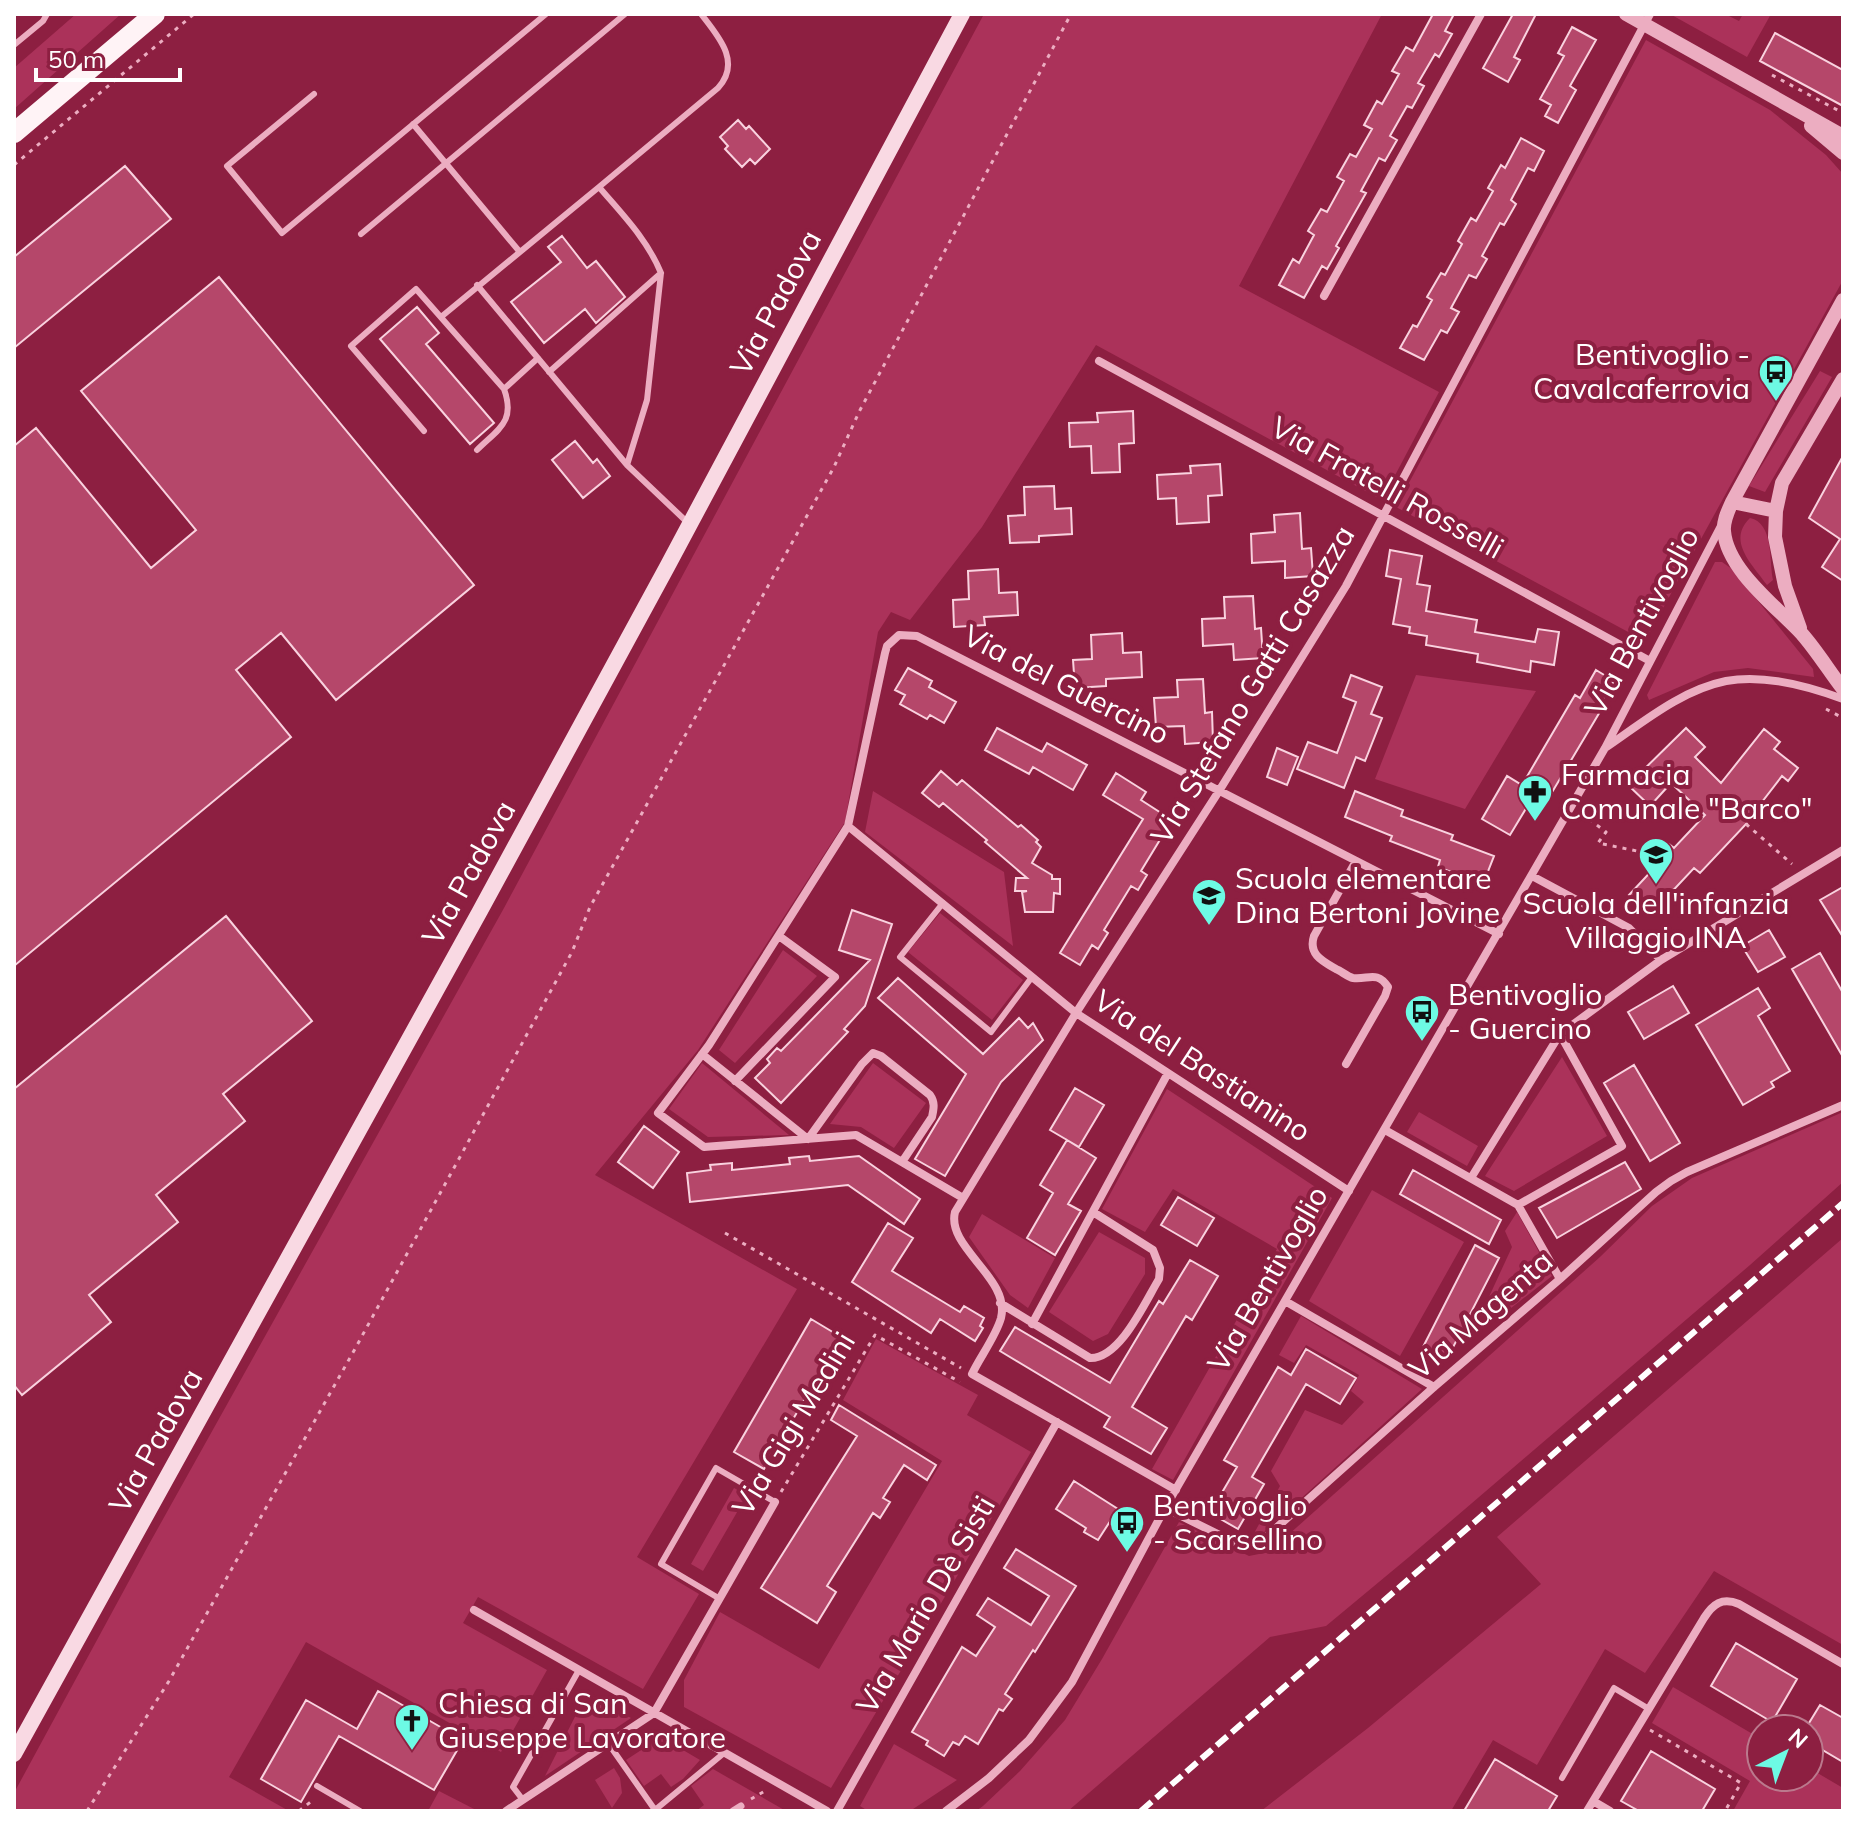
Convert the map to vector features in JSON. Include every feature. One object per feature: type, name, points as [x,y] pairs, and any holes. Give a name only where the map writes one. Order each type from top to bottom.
[{"type":"main road","points":[[14,133],[155,14]]},
{"type":"main road","name":"Via Padova","points":[[14,1754],[310,1222],[690,525],[962,14]]},
{"type":"street","points":[[1324,296],[1481,14]]},
{"type":"street","points":[[1626,14],[1647,19],[1786,105],[1843,136]]},
{"type":"street","name":"Via Stefano Gatti Casazza","points":[[963,1198],[1346,586],[1647,19]]},
{"type":"street","points":[[1786,105],[1843,153]]},
{"type":"street","name":"Via Bentivoglio","points":[[946,1811],[970,1794],[1029,1740],[1072,1682],[1165,1508],[1605,748],[1732,502],[1843,300]]},
{"type":"street","name":"Via Fratelli Rosselli","points":[[1099,361],[1650,661]]},
{"type":"street","points":[[1843,379],[1782,483],[1775,537],[1785,586],[1803,635],[1843,689]]},
{"type":"street","name":"Via Bentivoglio","points":[[1732,502],[1776,511]]},
{"type":"street","name":"Via Bentivoglio","points":[[1724,520],[1725,539],[1736,563],[1803,635]]},
{"type":"street","name":"Via del Guercino","points":[[848,826],[887,646],[899,635],[917,636],[1499,934]]},
{"type":"street","name":"Via Bentivoglio","points":[[1605,748],[1673,703],[1726,681],[1782,682],[1843,699]]},
{"type":"street","points":[[848,826],[702,1054],[658,1113],[704,1147],[856,1135],[963,1198],[955,1212],[954,1228],[990,1279],[1000,1303],[1001,1317],[972,1374],[1176,1490]]},
{"type":"street","name":"Via del Bastianino","points":[[848,826],[1076,1013],[1349,1191]]},
{"type":"street","points":[[1471,1178],[1560,1034],[1661,960],[1843,850]]},
{"type":"street","points":[[1346,1064],[1388,987],[1378,977],[1352,978],[1322,960],[1311,944],[1356,861]]},
{"type":"street","points":[[1532,876],[1629,928],[1661,960]]},
{"type":"street","points":[[735,1081],[835,977],[779,936]]},
{"type":"street","points":[[1518,1205],[1622,1146],[1560,1034]]},
{"type":"street","points":[[808,1139],[873,1053],[881,1056],[933,1100],[932,1117],[902,1162]]},
{"type":"street","points":[[702,1054],[808,1139]]},
{"type":"street","points":[[1032,1324],[1168,1073]]},
{"type":"street","name":"Via Magenta","points":[[1165,1508],[1240,1545],[1257,1545],[1656,1192],[1671,1181],[1843,1105]]},
{"type":"street","points":[[1385,1130],[1518,1205],[1560,1279]]},
{"type":"street","points":[[1000,1303],[1090,1358],[1097,1358],[1114,1348],[1159,1279],[1160,1268],[1153,1250],[1093,1212]]},
{"type":"street","points":[[1285,1301],[1434,1387]]},
{"type":"street","name":"Via Mario Dè Sisti","points":[[837,1811],[1057,1422]]},
{"type":"street","name":"Via Gigi Medini","points":[[654,1713],[775,1502]]},
{"type":"street","points":[[1587,1811],[1711,1607],[1718,1602],[1731,1601],[1743,1606],[1843,1664]]},
{"type":"street","points":[[474,1610],[827,1811]]},
{"type":"street","points":[[506,1811],[654,1713]]},
{"type":"street","points":[[1593,1801],[1610,1811]]},
{"type":"street","points":[[733,1811],[741,1806]]},
{"type":"lane","points":[[14,44],[43,21],[47,14]]},
{"type":"lane","points":[[314,94],[227,166],[282,233],[546,14]]},
{"type":"lane","points":[[361,234],[625,14]]},
{"type":"lane","points":[[441,317],[726,80],[729,67],[726,51],[701,14]]},
{"type":"lane","points":[[413,124],[519,251]]},
{"type":"lane","points":[[599,187],[642,237],[661,273],[647,400],[627,465]]},
{"type":"lane","points":[[549,372],[661,273]]},
{"type":"lane","points":[[477,285],[627,465],[690,525]]},
{"type":"lane","points":[[424,431],[351,346],[416,289],[504,389],[510,404],[507,421],[477,450]]},
{"type":"lane","points":[[504,389],[538,358]]},
{"type":"lane","points":[[943,903],[900,957],[991,1032],[1032,977]]},
{"type":"lane","points":[[720,1599],[661,1564],[716,1468],[775,1502]]},
{"type":"lane","points":[[523,1800],[513,1787],[579,1670]]},
{"type":"lane","points":[[1562,1778],[1614,1688],[1649,1709]]},
{"type":"lane","points":[[608,1743],[655,1810],[724,1753]]},
{"type":"lane","points":[[317,1786],[360,1811]]},
{"type":"path","points":[[14,165],[194,14]]},
{"type":"path","points":[[87,1811],[169,1681],[356,1347],[572,952],[590,907],[826,481],[866,399],[1071,14]]},
{"type":"path","points":[[1816,705],[1843,718]]},
{"type":"path","points":[[1572,806],[1606,832],[1598,843],[1656,855]]},
{"type":"path","points":[[1746,824],[1803,874]]},
{"type":"path","points":[[725,1233],[972,1374]]},
{"type":"path","name":"Via Gigi Medini","points":[[775,1502],[875,1335],[970,1388]]},
{"type":"path","points":[[1640,1724],[1741,1783],[1725,1811]]},
{"type":"path","points":[[741,1806],[778,1783]]},
{"type":"path","points":[[299,1811],[326,1791]]},
{"type":"shaded area","points":[[76,14],[121,14],[14,109],[14,68]]},
{"type":"shaded area","points":[[984,14],[1382,14],[1239,286],[1439,392],[1382,500],[1096,345],[982,527],[910,620],[891,612],[878,632],[845,822],[698,1050],[595,1175],[797,1289],[637,1557],[699,1594],[643,1689],[478,1597],[463,1623],[547,1670],[501,1752],[306,1642],[229,1777],[289,1811],[14,1811],[14,1793],[148,1546],[504,908]]},
{"type":"shaded area","points":[[1670,14],[1725,14],[1739,21],[1743,14],[1771,14],[1747,57]]},
{"type":"shaded area","points":[[1646,40],[1770,110],[1826,155],[1843,174],[1843,280],[1645,641],[1396,507]]},
{"type":"shaded area","points":[[1820,371],[1832,377],[1765,492],[1749,486]]},
{"type":"shaded area","points":[[1750,518],[1758,521],[1767,535],[1773,580],[1767,585],[1741,544],[1743,527]]},
{"type":"shaded area","points":[[1715,562],[1722,562],[1732,569],[1813,669],[1814,677],[1748,668],[1714,672],[1649,700],[1647,695]]},
{"type":"shaded area","points":[[1416,675],[1536,691],[1465,809],[1375,779]]},
{"type":"shaded area","points":[[873,791],[1004,872],[1013,946],[865,832]]},
{"type":"shaded area","points":[[940,913],[1023,980],[992,1020],[908,952]]},
{"type":"shaded area","points":[[783,950],[817,976],[735,1063],[719,1050]]},
{"type":"shaded area","points":[[1562,1057],[1607,1136],[1514,1191],[1485,1176]]},
{"type":"shaded area","points":[[702,1063],[789,1135],[708,1137],[669,1109]]},
{"type":"shaded area","points":[[873,1063],[926,1103],[894,1148],[861,1127],[830,1124]]},
{"type":"shaded area","points":[[1167,1089],[1332,1198],[1173,1480],[1152,1469],[1277,1249],[1173,1189],[1145,1232],[1102,1209]]},
{"type":"shaded area","points":[[1419,1112],[1478,1146],[1467,1166],[1407,1132]]},
{"type":"shaded area","points":[[1843,1112],[1843,1182],[1326,1626],[1270,1637],[1068,1811],[976,1811],[1020,1771],[1065,1720],[1179,1522],[1249,1556],[1269,1552],[1600,1257],[1652,1206],[1692,1178]]},
{"type":"shaded area","points":[[1372,1190],[1464,1242],[1400,1356],[1309,1301]]},
{"type":"shaded area","points":[[1517,1212],[1552,1276],[1506,1312],[1488,1299],[1512,1247],[1505,1231]]},
{"type":"shaded area","points":[[982,1214],[1055,1258],[1028,1308],[1010,1295],[969,1237]]},
{"type":"shaded area","points":[[1099,1232],[1145,1258],[1145,1274],[1108,1334],[1093,1341],[1049,1312]]},
{"type":"shaded area","points":[[1843,1238],[1843,1645],[1714,1571],[1645,1673],[1605,1649],[1537,1765],[1493,1740],[1451,1811],[1261,1811],[1368,1728],[1541,1584],[1497,1537]]},
{"type":"shaded area","points":[[1301,1316],[1422,1389],[1264,1532],[1252,1537],[1280,1486],[1271,1471],[1305,1410],[1342,1425],[1364,1402],[1351,1391],[1359,1375],[1306,1345],[1294,1363],[1279,1355]]},
{"type":"shaded area","points":[[876,1339],[978,1395],[967,1415],[1031,1452],[831,1788],[684,1707],[684,1680],[720,1612],[819,1669],[942,1461],[843,1400]]},
{"type":"shaded area","points":[[734,1488],[747,1495],[703,1571],[691,1564]]},
{"type":"shaded area","points":[[1673,1687],[1745,1730],[1745,1778],[1652,1723]]},
{"type":"shaded area","points":[[587,1693],[631,1718],[545,1776]]},
{"type":"shaded area","points":[[661,1737],[700,1760],[671,1787],[661,1774],[644,1786],[626,1760]]},
{"type":"shaded area","points":[[894,1744],[957,1780],[910,1811],[868,1811],[860,1806]]},
{"type":"shaded area","points":[[614,1768],[620,1778],[622,1793],[612,1808],[595,1780]]},
{"type":"shaded area","points":[[713,1769],[786,1811],[696,1811],[704,1805],[691,1786]]},
{"type":"shaded area","points":[[1825,1777],[1843,1788],[1843,1811],[1733,1811],[1745,1790],[1745,1793],[1825,1793]]},
{"type":"shaded area","points":[[439,1791],[478,1811],[428,1811]]},
{"type":"building","points":[[1433,14],[1454,14],[1445,31],[1452,34],[1439,57],[1435,54],[1418,83],[1424,86],[1412,108],[1407,106],[1390,136],[1397,140],[1385,161],[1379,158],[1361,191],[1366,193],[1336,246],[1339,248],[1327,269],[1322,266],[1304,298],[1279,285],[1293,259],[1299,263],[1314,235],[1308,231],[1321,209],[1327,212],[1344,181],[1337,177],[1350,154],[1356,157],[1372,129],[1364,125],[1377,101],[1382,104],[1399,74],[1392,71],[1406,47],[1413,51]]},
{"type":"building","points":[[1513,14],[1536,14],[1514,57],[1520,60],[1508,82],[1483,68]]},
{"type":"building","points":[[1572,27],[1596,40],[1570,86],[1576,90],[1558,123],[1545,116],[1551,105],[1540,99],[1564,56],[1558,53]]},
{"type":"building","points":[[1775,33],[1843,70],[1843,106],[1760,61]]},
{"type":"building","points":[[738,120],[746,129],[749,126],[770,149],[755,164],[750,159],[742,167],[725,149],[728,146],[720,137]]},
{"type":"building","points":[[1521,138],[1544,151],[1534,171],[1528,168],[1511,200],[1516,204],[1504,225],[1500,223],[1482,256],[1487,259],[1476,278],[1469,275],[1451,308],[1459,312],[1447,333],[1441,330],[1424,360],[1400,348],[1413,325],[1417,327],[1432,300],[1427,297],[1441,273],[1445,275],[1462,244],[1458,241],[1471,218],[1476,221],[1493,191],[1488,188],[1501,165],[1505,168]]},
{"type":"building","points":[[125,166],[171,219],[14,348],[14,257]]},
{"type":"building","points":[[562,236],[587,268],[596,261],[625,297],[596,323],[585,309],[544,343],[511,302],[561,262],[548,247]]},
{"type":"building","points":[[219,277],[474,585],[336,700],[281,633],[236,670],[291,737],[14,966],[14,446],[36,428],[151,568],[196,530],[81,391]]},
{"type":"building","points":[[417,307],[439,333],[426,344],[494,423],[470,444],[380,339]]},
{"type":"building","points":[[1133,411],[1134,443],[1119,444],[1120,472],[1092,473],[1091,446],[1070,447],[1069,423],[1098,422],[1097,413]]},
{"type":"building","points":[[575,441],[593,463],[597,459],[610,476],[583,498],[552,460]]},
{"type":"building","points":[[1843,456],[1843,581],[1822,567],[1840,539],[1809,518]]},
{"type":"building","points":[[1220,464],[1222,495],[1208,496],[1209,522],[1177,524],[1176,498],[1158,499],[1157,475],[1191,473],[1190,466]]},
{"type":"building","points":[[1054,486],[1055,509],[1071,508],[1072,534],[1039,536],[1039,542],[1010,543],[1008,516],[1025,515],[1024,487]]},
{"type":"building","points":[[1300,513],[1302,549],[1311,548],[1313,576],[1285,578],[1285,561],[1252,563],[1251,534],[1275,532],[1274,515]]},
{"type":"building","points":[[1390,550],[1422,556],[1417,584],[1430,586],[1426,611],[1477,620],[1475,632],[1535,642],[1538,629],[1559,632],[1554,665],[1531,661],[1530,672],[1477,662],[1478,654],[1426,645],[1427,636],[1409,633],[1410,627],[1393,624],[1401,579],[1386,576]]},
{"type":"building","points":[[998,569],[999,593],[1017,592],[1018,615],[984,617],[985,625],[954,627],[953,600],[969,599],[968,571]]},
{"type":"building","points":[[1253,596],[1255,629],[1261,628],[1263,658],[1234,660],[1233,644],[1203,646],[1202,619],[1225,618],[1224,597]]},
{"type":"building","points":[[1122,633],[1123,653],[1141,652],[1142,677],[1106,679],[1106,686],[1075,688],[1073,660],[1092,659],[1091,635]]},
{"type":"building","points":[[908,668],[932,681],[929,687],[956,702],[944,723],[930,715],[927,719],[900,704],[905,695],[895,690]]},
{"type":"building","points":[[1596,670],[1614,681],[1598,708],[1601,710],[1548,799],[1536,792],[1510,835],[1482,819],[1507,776],[1522,785],[1575,695],[1580,698]]},
{"type":"building","points":[[1351,675],[1382,687],[1371,714],[1382,718],[1365,761],[1356,757],[1344,788],[1297,769],[1308,742],[1337,753],[1356,702],[1343,697]]},
{"type":"building","points":[[1203,679],[1205,713],[1212,712],[1213,742],[1185,744],[1184,726],[1156,727],[1154,698],[1178,697],[1177,680]]},
{"type":"building","points":[[997,728],[1042,752],[1047,743],[1087,765],[1073,790],[1033,767],[1029,774],[985,750]]},
{"type":"building","points":[[1686,728],[1705,747],[1695,757],[1721,783],[1764,729],[1780,742],[1774,749],[1798,768],[1788,781],[1782,776],[1762,802],[1765,804],[1700,873],[1694,868],[1650,915],[1629,895],[1658,864],[1651,859],[1669,844],[1674,848],[1705,815],[1671,783],[1650,806],[1628,785]]},
{"type":"building","points":[[1277,748],[1298,757],[1287,785],[1267,777]]},
{"type":"building","points":[[941,771],[957,785],[962,780],[1038,840],[1036,842],[1041,847],[1032,863],[1052,875],[1052,879],[1060,879],[1060,894],[1054,893],[1053,912],[1025,912],[1022,892],[1027,891],[1015,891],[1016,878],[1027,878],[943,803],[939,807],[922,793]]},
{"type":"building","points":[[1116,773],[1146,792],[1141,800],[1172,820],[1141,871],[1147,875],[1138,890],[1131,886],[1104,930],[1108,933],[1098,949],[1092,945],[1080,965],[1060,953],[1143,819],[1103,795]]},
{"type":"building","points":[[1355,791],[1403,810],[1401,816],[1453,835],[1451,840],[1494,856],[1483,884],[1438,867],[1440,860],[1390,841],[1392,836],[1345,817]]},
{"type":"building","points":[[1843,887],[1843,937],[1820,900]]},
{"type":"building","points":[[852,910],[892,924],[865,1006],[844,1029],[848,1032],[781,1103],[755,1078],[770,1063],[767,1059],[777,1048],[781,1051],[870,960],[839,950]]},
{"type":"building","points":[[226,916],[312,1021],[223,1094],[245,1121],[156,1195],[178,1222],[89,1295],[111,1322],[22,1395],[14,1385],[14,1089]]},
{"type":"building","points":[[1769,930],[1785,957],[1758,972],[1742,946]]},
{"type":"building","points":[[1820,953],[1843,993],[1843,1057],[1792,969]]},
{"type":"building","points":[[898,978],[983,1054],[1019,1018],[1028,1028],[1033,1023],[1043,1040],[1001,1082],[945,1176],[915,1159],[966,1074],[878,998]]},
{"type":"building","points":[[1673,986],[1689,1013],[1644,1039],[1628,1012]]},
{"type":"building","points":[[1758,988],[1770,1008],[1758,1016],[1790,1071],[1771,1082],[1774,1087],[1743,1105],[1696,1025]]},
{"type":"building","points":[[1634,1065],[1680,1143],[1650,1161],[1604,1083]]},
{"type":"building","points":[[1075,1088],[1104,1105],[1079,1147],[1050,1130]]},
{"type":"building","points":[[644,1126],[679,1152],[653,1188],[618,1162]]},
{"type":"building","points":[[1067,1140],[1096,1158],[1068,1204],[1081,1211],[1055,1255],[1027,1238],[1053,1193],[1040,1185]]},
{"type":"building","points":[[809,1156],[810,1161],[859,1156],[920,1199],[904,1224],[848,1185],[690,1202],[687,1173],[711,1170],[710,1165],[732,1163],[732,1170],[790,1164],[789,1158]]},
{"type":"building","points":[[1625,1162],[1641,1189],[1557,1238],[1539,1208]]},
{"type":"building","points":[[1413,1170],[1501,1220],[1489,1244],[1400,1194]]},
{"type":"building","points":[[1178,1197],[1214,1218],[1197,1246],[1161,1225]]},
{"type":"building","points":[[888,1223],[913,1238],[892,1271],[960,1312],[964,1306],[984,1318],[980,1326],[983,1328],[975,1341],[940,1319],[931,1333],[852,1282]]},
{"type":"building","points":[[1475,1245],[1499,1258],[1447,1359],[1423,1347]]},
{"type":"building","points":[[1190,1260],[1218,1276],[1192,1320],[1186,1316],[1132,1407],[1167,1428],[1151,1454],[1104,1427],[1110,1417],[1000,1351],[1015,1327],[1110,1383],[1159,1301],[1163,1304]]},
{"type":"building","points":[[811,1319],[841,1337],[764,1469],[734,1452]]},
{"type":"building","points":[[1306,1349],[1356,1378],[1340,1404],[1306,1384],[1252,1477],[1264,1484],[1238,1529],[1210,1513],[1237,1467],[1224,1460],[1278,1367],[1291,1375]]},
{"type":"building","points":[[839,1405],[936,1465],[927,1480],[904,1465],[883,1498],[890,1502],[880,1518],[873,1513],[827,1586],[836,1592],[817,1623],[761,1588],[857,1436],[831,1420]]},
{"type":"building","points":[[1074,1481],[1118,1509],[1098,1540],[1084,1532],[1086,1528],[1056,1509]]},
{"type":"building","points":[[1016,1549],[1076,1586],[1005,1694],[1012,1699],[1003,1711],[999,1709],[978,1744],[965,1736],[959,1745],[953,1742],[944,1756],[912,1732],[962,1647],[976,1656],[995,1627],[977,1615],[988,1598],[1031,1625],[1049,1596],[1004,1568]]},
{"type":"building","points":[[1736,1643],[1797,1679],[1777,1713],[1757,1713],[1711,1686]]},
{"type":"building","name":"Chiesa di San Giuseppe Lavoratore","points":[[378,1691],[463,1740],[434,1790],[339,1736],[301,1802],[261,1779],[306,1700],[357,1729]]},
{"type":"building","points":[[1820,1705],[1843,1718],[1843,1762],[1825,1751],[1825,1713],[1815,1713]]},
{"type":"building","points":[[1651,1751],[1715,1789],[1702,1811],[1639,1811],[1621,1801]]},
{"type":"building","points":[[1495,1759],[1557,1796],[1548,1811],[1464,1811]]},
{"type":"railway","points":[[1141,1811],[1843,1203]]},
{"type":"place","name":"Bentivoglio - Cavalcaferrovia","points":[[1776,403]]},
{"type":"place","name":"Farmacia Comunale \"Barco\"","points":[[1535,823]]},
{"type":"place","name":"Scuola dell'infanzia Villaggio INA","points":[[1656,886]]},
{"type":"place","name":"Scuola elementare Dina Bertoni Jovine","points":[[1209,927]]},
{"type":"place","name":"Bentivoglio - Guercino","points":[[1422,1043]]},
{"type":"place","name":"Bentivoglio - Scarsellino","points":[[1127,1554]]},
{"type":"place","name":"Chiesa di San Giuseppe Lavoratore","points":[[412,1752]]}]
